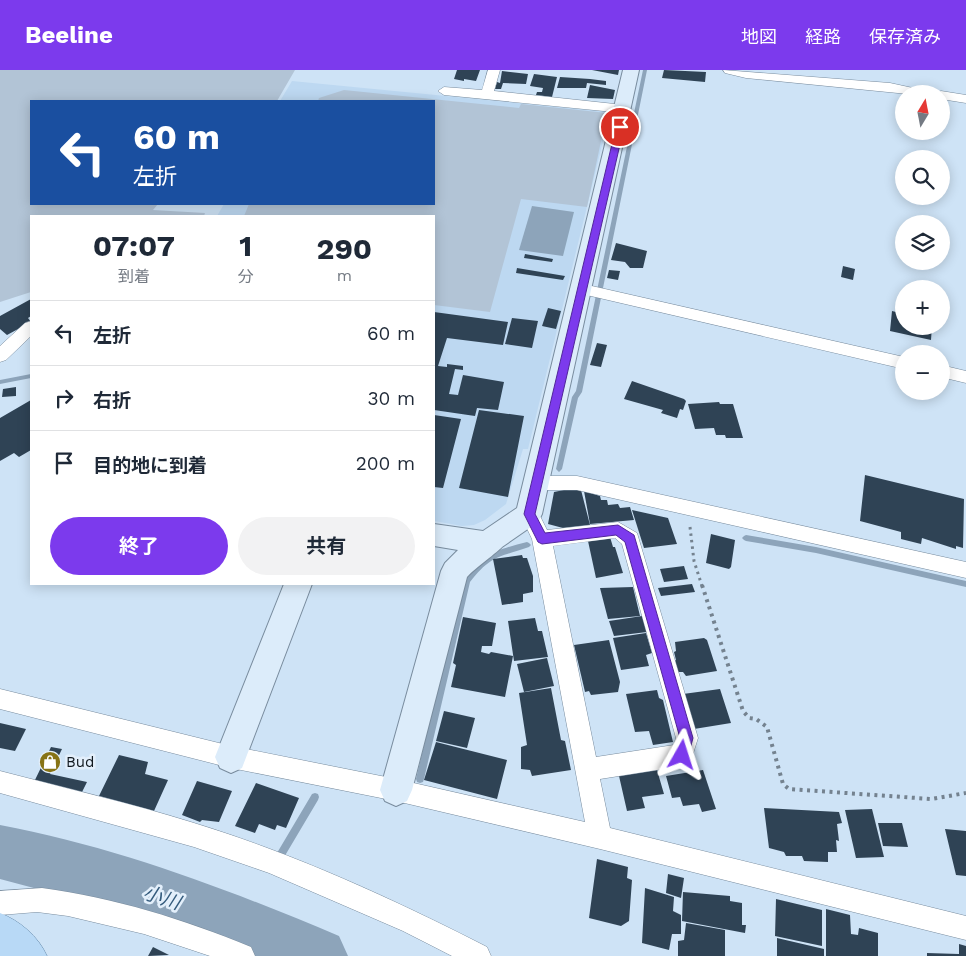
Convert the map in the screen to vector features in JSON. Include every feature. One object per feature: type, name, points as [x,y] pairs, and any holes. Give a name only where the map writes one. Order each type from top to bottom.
[{"type":"main road","points":[[0,931],[28,956]]},
{"type":"street","points":[[487,94],[494,70]]},
{"type":"street","points":[[600,837],[536,526],[536,483],[583,289],[624,109],[631,70]]},
{"type":"street","points":[[729,70],[746,74],[895,88]]},
{"type":"street","points":[[444,91],[624,109]]},
{"type":"street","points":[[950,97],[966,100]]},
{"type":"street","points":[[583,289],[895,361]]},
{"type":"street","points":[[0,356],[30,328]]},
{"type":"street","points":[[950,373],[966,377]]},
{"type":"street","points":[[536,483],[577,484],[966,570]]},
{"type":"street","points":[[396,790],[455,571],[469,554],[490,543],[536,526],[618,530],[630,539],[687,738],[682,755],[586,770]]},
{"type":"street","points":[[435,535],[490,543]]},
{"type":"street","points":[[231,757],[298,585]]},
{"type":"street","points":[[0,699],[231,757],[396,790],[600,837],[966,928]]},
{"type":"street","points":[[0,782],[194,835],[271,862],[412,922],[478,956]]},
{"type":"street","points":[[0,902],[41,900],[115,914],[177,930],[242,956]]},
{"type":"path","points":[[688,508],[694,561],[743,711],[749,718],[756,718],[767,727],[782,784],[789,789],[931,799],[966,793]]},
{"type":"shaded area","points":[[0,70],[295,70],[278,100],[30,100],[30,205],[157,205],[153,210],[205,213],[204,215],[30,215],[30,292],[0,302]]},
{"type":"shaded area","points":[[292,81],[610,112],[528,449],[523,449],[506,504],[485,520],[474,525],[462,526],[435,521],[435,215],[218,215],[223,205],[435,205],[435,100],[281,100]]},
{"type":"shaded area","points":[[344,90],[519,108],[521,104],[607,113],[587,207],[521,199],[490,312],[435,305],[435,215],[244,215],[249,205],[435,205],[435,100],[318,100],[319,98]]},
{"type":"shaded area","points":[[532,206],[574,212],[563,256],[519,250]]},
{"type":"building","points":[[457,70],[480,70],[476,81],[464,79],[464,81],[454,79]]},
{"type":"building","points":[[592,70],[619,70],[618,75]]},
{"type":"building","points":[[664,70],[706,72],[705,82],[662,78]]},
{"type":"building","points":[[502,71],[528,74],[526,84],[503,83],[501,89],[495,89],[497,82],[500,83]]},
{"type":"building","points":[[534,74],[557,77],[552,97],[536,95],[537,92],[542,92],[543,88],[530,86]]},
{"type":"building","points":[[560,77],[606,81],[606,85],[587,83],[586,88],[557,88]]},
{"type":"building","points":[[590,85],[615,90],[613,99],[587,98]]},
{"type":"building","points":[[616,243],[647,251],[643,268],[630,268],[625,262],[611,260]]},
{"type":"building","points":[[525,254],[553,259],[552,262],[524,258]]},
{"type":"building","points":[[843,266],[855,269],[853,280],[841,277]]},
{"type":"building","points":[[517,268],[565,276],[563,280],[516,273]]},
{"type":"building","points":[[609,270],[620,271],[618,280],[607,278]]},
{"type":"building","points":[[30,300],[30,317],[28,318],[30,323],[7,335],[0,329],[0,316]]},
{"type":"building","points":[[548,308],[561,311],[556,329],[542,326]]},
{"type":"building","points":[[892,311],[895,312],[895,332],[890,331]]},
{"type":"building","points":[[435,312],[508,322],[503,345],[447,338],[438,366],[447,367],[447,364],[463,366],[463,370],[455,369],[449,394],[458,395],[463,375],[504,382],[498,410],[477,408],[475,416],[435,410]]},
{"type":"building","points":[[512,318],[538,321],[532,348],[505,344]]},
{"type":"building","points":[[908,335],[931,335],[931,340]]},
{"type":"building","points":[[597,343],[607,345],[601,367],[590,365]]},
{"type":"building","points":[[632,381],[684,399],[686,401],[683,410],[680,409],[677,418],[661,413],[663,410],[624,399]]},
{"type":"building","points":[[16,387],[16,396],[2,397],[3,389]]},
{"type":"building","points":[[30,401],[30,451],[19,457],[14,453],[0,461],[0,418]]},
{"type":"building","points":[[719,402],[720,404],[733,404],[743,438],[726,438],[725,435],[716,435],[714,428],[695,429],[688,404]]},
{"type":"building","points":[[479,410],[524,416],[508,497],[459,488]]},
{"type":"building","points":[[435,415],[461,419],[443,488],[435,487]]},
{"type":"building","points":[[865,475],[964,499],[963,548],[956,546],[956,549],[922,538],[921,544],[901,539],[901,532],[860,521]]},
{"type":"building","points":[[581,490],[590,525],[563,528],[548,524],[554,492]]},
{"type":"building","points":[[584,491],[600,496],[601,500],[607,500],[608,505],[618,504],[620,508],[630,507],[634,520],[590,524]]},
{"type":"building","points":[[632,510],[668,518],[677,544],[644,548]]},
{"type":"building","points":[[711,534],[735,540],[731,567],[729,569],[706,563]]},
{"type":"building","points":[[610,537],[623,573],[596,578],[588,541]]},
{"type":"building","points":[[522,555],[523,558],[527,558],[533,576],[533,592],[523,594],[523,602],[502,605],[493,559]]},
{"type":"building","points":[[684,566],[688,579],[664,582],[660,569]]},
{"type":"building","points":[[692,584],[695,592],[661,596],[658,588]]},
{"type":"building","points":[[633,587],[640,616],[608,619],[600,588]]},
{"type":"building","points":[[642,616],[647,632],[614,636],[609,621]]},
{"type":"building","points":[[463,617],[496,623],[492,646],[482,646],[481,652],[513,656],[505,697],[451,687],[456,665],[453,663]]},
{"type":"building","points":[[535,618],[538,631],[542,631],[548,657],[514,661],[508,621]]},
{"type":"building","points":[[646,633],[652,653],[646,655],[649,666],[621,670],[613,638]]},
{"type":"building","points":[[704,638],[707,640],[717,671],[686,676],[683,672],[677,672],[673,662],[676,660],[674,652],[676,651],[675,642]]},
{"type":"building","points":[[609,640],[620,682],[618,692],[591,695],[589,691],[585,692],[574,645]]},
{"type":"building","points":[[547,658],[554,686],[524,692],[517,664]]},
{"type":"building","points":[[551,688],[561,740],[565,741],[571,770],[532,776],[530,770],[521,769],[521,747],[527,745],[519,693]]},
{"type":"building","points":[[720,689],[731,723],[694,729],[683,694]]},
{"type":"building","points":[[657,690],[659,698],[663,700],[673,742],[653,745],[649,731],[635,732],[626,694]]},
{"type":"building","points":[[444,711],[475,718],[467,748],[436,741]]},
{"type":"building","points":[[0,723],[26,729],[15,751],[0,748]]},
{"type":"building","points":[[436,742],[507,760],[497,799],[424,780]]},
{"type":"building","name":"Bud","points":[[51,747],[62,749],[50,774],[87,782],[82,792],[34,782]]},
{"type":"building","points":[[119,755],[148,762],[145,774],[168,780],[154,811],[99,796]]},
{"type":"building","points":[[657,770],[664,794],[642,797],[645,808],[627,811],[619,776]]},
{"type":"building","points":[[703,770],[716,809],[702,812],[699,804],[683,806],[680,797],[672,798],[666,776]]},
{"type":"building","points":[[197,781],[232,791],[219,822],[202,820],[200,822],[182,815]]},
{"type":"building","points":[[256,783],[299,798],[286,828],[277,825],[275,830],[259,824],[255,833],[235,826]]},
{"type":"building","points":[[764,808],[839,812],[842,823],[837,824],[839,841],[836,840],[837,852],[828,852],[828,862],[804,861],[802,856],[786,856],[784,852],[769,848]]},
{"type":"building","points":[[872,809],[884,857],[856,858],[845,810]]},
{"type":"building","points":[[878,823],[902,823],[908,847],[883,846]]},
{"type":"building","points":[[945,829],[966,831],[966,876],[956,875]]},
{"type":"building","points":[[597,859],[628,867],[627,878],[632,880],[629,921],[621,926],[589,918]]},
{"type":"building","points":[[668,874],[684,878],[681,898],[666,893]]},
{"type":"building","points":[[645,888],[674,897],[673,911],[681,915],[681,934],[672,934],[669,950],[642,943]]},
{"type":"building","points":[[683,892],[730,896],[730,901],[742,903],[742,925],[746,925],[745,933],[682,921]]},
{"type":"building","points":[[776,899],[822,910],[822,946],[775,936]]},
{"type":"building","points":[[826,909],[850,915],[851,934],[858,935],[859,928],[878,933],[878,956],[826,956]]},
{"type":"building","points":[[686,923],[725,930],[725,956],[678,956],[678,941],[684,940]]},
{"type":"building","points":[[777,938],[824,949],[824,956],[777,956]]},
{"type":"building","points":[[959,944],[966,946],[966,956],[927,956],[927,953],[959,954]]},
{"type":"building","points":[[153,947],[169,955],[148,956]]},
{"type":"waterway","points":[[559,469],[575,397],[579,392],[645,70]]},
{"type":"waterway","points":[[0,382],[30,376]]},
{"type":"waterway","points":[[746,538],[816,550],[966,584]]},
{"type":"waterway","points":[[420,779],[467,581],[480,565],[492,556],[527,545]]},
{"type":"waterway","points":[[280,856],[315,797]]},
{"type":"waterway","name":"小川","points":[[0,852],[60,866],[153,893],[319,956]]},
{"type":"place","name":"Bud","points":[[50,762]]},
{"type":"route","points":[[620,127],[529,514],[542,539],[618,530],[630,539],[687,738],[682,755]]}]
